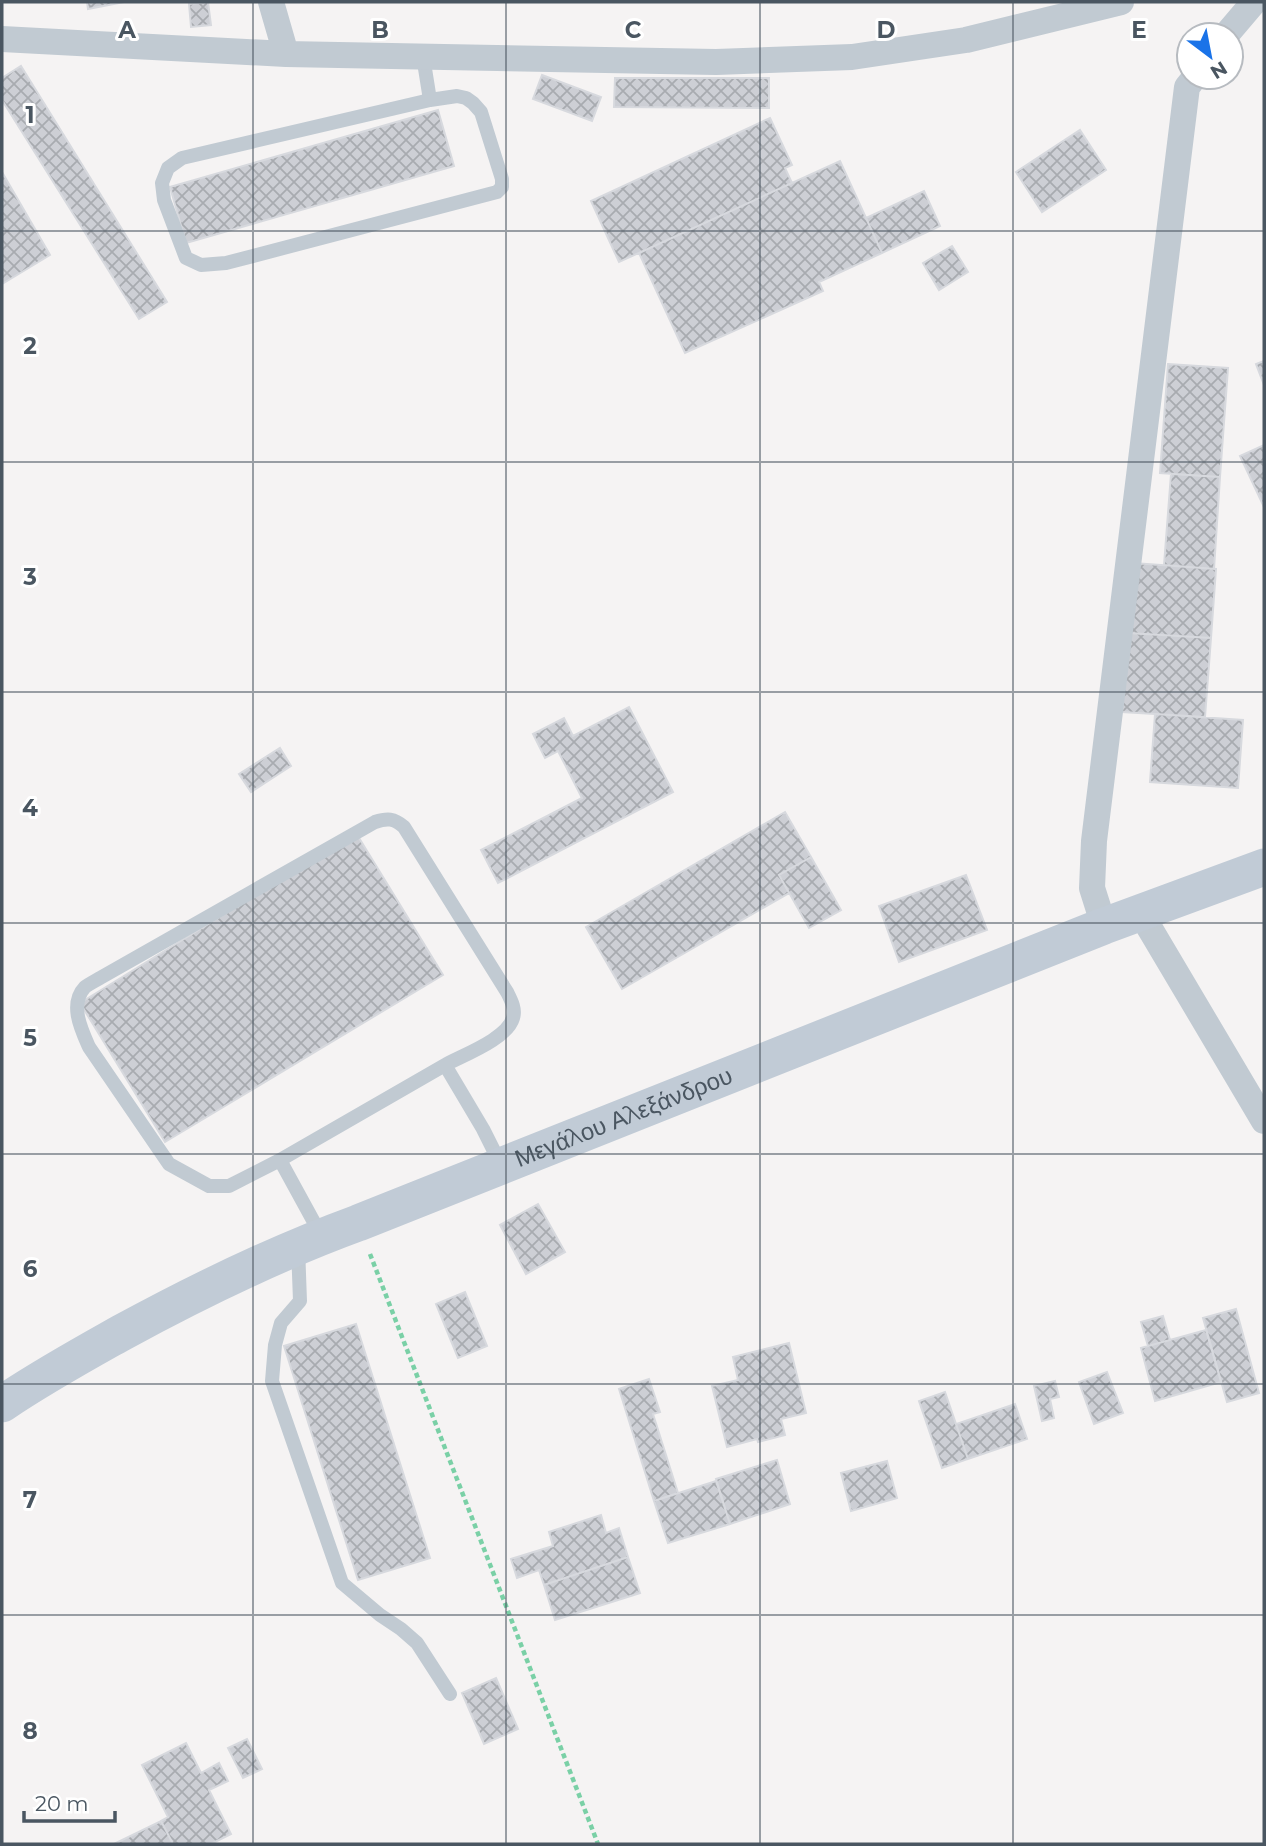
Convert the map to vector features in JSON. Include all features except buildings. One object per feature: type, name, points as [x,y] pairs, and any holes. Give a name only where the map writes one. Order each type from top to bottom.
[{"type":"street","points":[[271,2],[286,54]]},
{"type":"street","points":[[2,38],[286,54],[716,61],[852,57],[966,40],[1121,2]]},
{"type":"street","points":[[1240,21],[1257,5]]},
{"type":"street","points":[[1104,926],[1092,888],[1094,841],[1187,91]]},
{"type":"street","name":"Μεγάλου Αλεξάνδρου","points":[[2,1404],[44,1376],[151,1316],[310,1241],[1104,926],[1264,867]]},
{"type":"street","points":[[1140,912],[1264,1121]]},
{"type":"lane","points":[[423,56],[430,100]]},
{"type":"lane","points":[[457,96],[466,98],[481,112],[502,179],[502,187],[497,192],[226,263],[201,265],[186,258],[164,200],[162,183],[168,168],[182,158],[430,100],[457,96]]},
{"type":"lane","points":[[396,820],[404,827],[513,1005],[513,1018],[499,1036],[445,1065],[280,1160],[229,1186],[209,1185],[169,1164],[89,1047],[80,1027],[76,1004],[84,988],[100,978],[375,822],[396,820]]},
{"type":"lane","points":[[445,1065],[502,1166]]},
{"type":"lane","points":[[280,1160],[310,1241],[300,1301],[281,1324],[275,1345],[272,1381],[342,1583],[417,1643],[450,1694]]},
{"type":"path","points":[[358,1223],[598,1844]]}]
